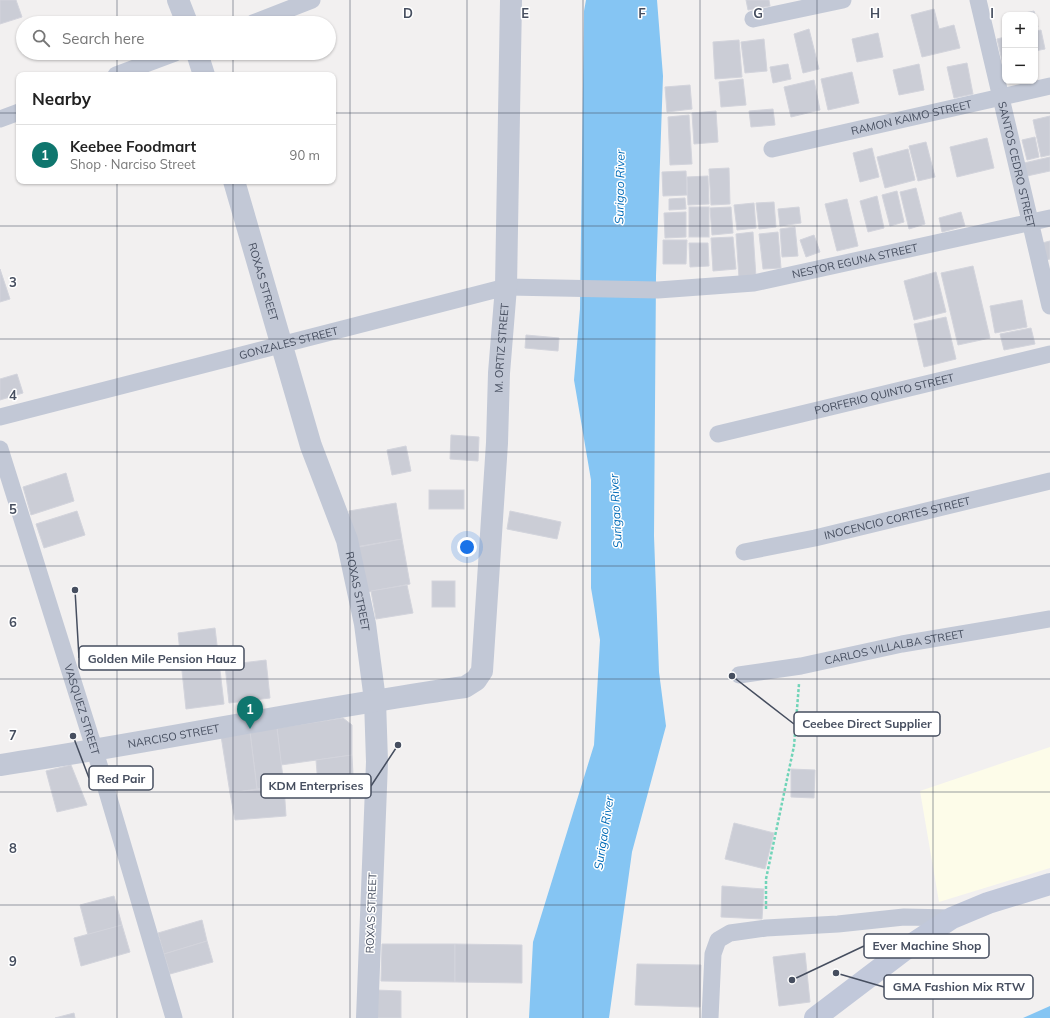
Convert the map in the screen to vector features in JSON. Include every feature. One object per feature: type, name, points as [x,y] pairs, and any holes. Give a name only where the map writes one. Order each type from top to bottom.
[{"type":"main road","points":[[814,1018],[911,945],[952,918],[988,903],[1050,884]]},
{"type":"street","points":[[178,0],[184,16]]},
{"type":"street","points":[[271,16],[312,0]]},
{"type":"street","name":"M. ORTIZ STREET","points":[[465,687],[476,680],[482,671],[497,443],[499,373],[506,287],[511,0]]},
{"type":"street","points":[[753,19],[843,0]]},
{"type":"street","name":"SANTOS CEDRO STREET","points":[[978,0],[1050,306]]},
{"type":"street","points":[[124,72],[156,60]]},
{"type":"street","points":[[199,60],[203,72]]},
{"type":"street","name":"RAMON KAIMO STREET","points":[[772,149],[1050,86]]},
{"type":"street","points":[[0,119],[16,113]]},
{"type":"street","name":"ROXAS STREET","points":[[235,184],[310,446],[347,540],[365,624],[375,700],[376,762],[368,1018]]},
{"type":"street","name":"NESTOR EGUNA STREET","points":[[579,288],[658,290],[754,283],[1050,218]]},
{"type":"street","name":"GONZALES STREET","points":[[0,417],[506,287],[579,288]]},
{"type":"street","name":"PORFERIO QUINTO STREET","points":[[718,434],[1050,354]]},
{"type":"street","name":"VASQUEZ STREET","points":[[0,449],[95,751],[174,1018]]},
{"type":"street","name":"INOCENCIO CORTES STREET","points":[[744,552],[815,538],[1050,481]]},
{"type":"street","name":"CARLOS VILLALBA STREET","points":[[739,675],[801,666],[902,644],[1050,619]]},
{"type":"street","name":"NARCISO STREET","points":[[0,765],[95,751],[375,700],[465,687]]},
{"type":"street","points":[[710,1018],[713,954],[718,940],[730,933],[766,928],[838,924],[904,917],[952,918]]},
{"type":"path","points":[[766,928],[766,879],[794,746],[801,666]]},
{"type":"shaded area","points":[[1050,747],[1050,868],[939,902],[920,791]]},
{"type":"water","name":"Surigao River","points":[[586,0],[657,0],[663,76],[656,276],[654,536],[659,672],[666,726],[632,852],[609,1018],[529,1018],[533,942],[594,745],[600,640],[591,588],[591,480],[574,380],[580,309],[584,11]]},
{"type":"water","points":[[1050,1006],[1050,1018],[1023,1018]]},
{"type":"building","points":[[0,0],[16,0],[22,16],[16,16],[16,19],[0,24]]},
{"type":"building","points":[[746,0],[769,0],[770,6],[748,10]]},
{"type":"building","points":[[934,9],[939,29],[954,25],[960,48],[922,57],[911,15]]},
{"type":"building","points":[[809,29],[819,69],[803,73],[794,34]]},
{"type":"building","points":[[1038,30],[1041,30],[1045,49],[1038,50],[1038,48]]},
{"type":"building","points":[[878,33],[883,57],[857,62],[852,39]]},
{"type":"building","points":[[1002,38],[1002,61],[997,39]]},
{"type":"building","points":[[764,39],[767,71],[745,73],[741,42]]},
{"type":"building","points":[[739,40],[742,77],[715,79],[713,42]]},
{"type":"building","points":[[967,63],[973,94],[954,98],[947,67]]},
{"type":"building","points":[[788,64],[791,79],[773,83],[770,67]]},
{"type":"building","points":[[919,64],[924,90],[899,95],[893,70]]},
{"type":"building","points":[[852,72],[859,103],[828,110],[821,79]]},
{"type":"building","points":[[743,79],[746,105],[721,107],[719,82]]},
{"type":"building","points":[[814,80],[820,110],[791,117],[784,87]]},
{"type":"building","points":[[690,85],[692,109],[667,112],[665,87]]},
{"type":"building","points":[[773,109],[775,125],[751,127],[749,111]]},
{"type":"building","points":[[716,111],[718,142],[694,144],[692,113]]},
{"type":"building","points":[[689,115],[692,164],[670,165],[668,117]]},
{"type":"building","points":[[1050,116],[1050,155],[1041,157],[1033,120]]},
{"type":"building","points":[[1035,137],[1039,157],[1027,160],[1022,140]]},
{"type":"building","points":[[987,138],[994,168],[957,177],[950,147]]},
{"type":"building","points":[[926,142],[935,177],[918,181],[909,146]]},
{"type":"building","points":[[872,148],[879,177],[860,182],[853,153]]},
{"type":"building","points":[[908,149],[915,180],[885,188],[877,157]]},
{"type":"building","points":[[1050,157],[1050,171],[1027,176],[1024,163]]},
{"type":"building","points":[[729,168],[730,204],[711,205],[709,169]]},
{"type":"building","points":[[686,171],[687,195],[663,196],[662,172]]},
{"type":"building","points":[[708,176],[709,204],[688,205],[687,177]]},
{"type":"building","points":[[916,188],[925,224],[909,229],[900,192]]},
{"type":"building","points":[[897,191],[904,222],[890,226],[882,195]]},
{"type":"building","points":[[877,196],[884,228],[868,232],[860,201]]},
{"type":"building","points":[[685,198],[686,209],[669,210],[669,199]]},
{"type":"building","points":[[847,199],[858,246],[837,251],[825,204]]},
{"type":"building","points":[[774,202],[776,227],[759,229],[756,203]]},
{"type":"building","points":[[754,203],[756,228],[737,230],[734,205]]},
{"type":"building","points":[[689,207],[709,207],[709,237],[689,237]]},
{"type":"building","points":[[731,207],[733,233],[712,235],[710,208]]},
{"type":"building","points":[[799,207],[801,223],[780,226],[778,209]]},
{"type":"building","points":[[686,212],[686,237],[665,238],[664,213]]},
{"type":"building","points":[[961,212],[965,226],[942,232],[939,218]]},
{"type":"building","points":[[795,227],[798,256],[782,257],[780,229]]},
{"type":"building","points":[[753,232],[756,277],[739,278],[736,234]]},
{"type":"building","points":[[778,232],[781,268],[763,269],[759,234]]},
{"type":"building","points":[[814,235],[820,252],[806,257],[800,240]]},
{"type":"building","points":[[733,237],[736,269],[713,271],[711,238]]},
{"type":"building","points":[[663,240],[687,240],[686,264],[663,264]]},
{"type":"building","points":[[1050,241],[1050,259],[1046,260],[1042,243]]},
{"type":"building","points":[[689,243],[708,243],[709,266],[690,267]]},
{"type":"building","points":[[973,266],[990,338],[958,345],[941,273]]},
{"type":"building","points":[[0,269],[10,299],[0,302]]},
{"type":"building","points":[[936,272],[946,312],[914,320],[904,281]]},
{"type":"building","points":[[1022,300],[1027,327],[995,333],[990,306]]},
{"type":"building","points":[[946,317],[956,359],[924,367],[914,324]]},
{"type":"building","points":[[1031,328],[1035,344],[1004,350],[1000,334]]},
{"type":"building","points":[[526,335],[559,338],[558,351],[525,348]]},
{"type":"building","points":[[17,374],[23,393],[0,400],[0,379]]},
{"type":"building","points":[[451,435],[479,437],[478,461],[450,459]]},
{"type":"building","points":[[406,446],[411,471],[392,475],[387,450]]},
{"type":"building","points":[[66,473],[74,501],[31,515],[23,487]]},
{"type":"building","points":[[429,490],[464,490],[464,509],[429,509]]},
{"type":"building","points":[[396,503],[402,539],[355,547],[349,511]]},
{"type":"building","points":[[77,511],[85,535],[44,548],[36,524]]},
{"type":"building","points":[[510,511],[561,522],[557,539],[507,529]]},
{"type":"building","points":[[402,539],[410,584],[367,592],[359,547]]},
{"type":"building","points":[[432,581],[455,581],[455,607],[432,607]]},
{"type":"building","points":[[407,585],[413,613],[376,619],[371,591]]},
{"type":"building","points":[[215,628],[224,704],[186,709],[178,633]]},
{"type":"building","points":[[266,660],[270,698],[229,703],[225,665]]},
{"type":"building","points":[[343,718],[352,725],[352,755],[281,765],[277,728]]},
{"type":"building","points":[[277,728],[284,786],[257,789],[250,732]]},
{"type":"building","points":[[250,732],[257,789],[230,793],[221,736]]},
{"type":"building","points":[[352,755],[354,794],[319,797],[316,760]]},
{"type":"building","points":[[71,765],[87,805],[57,812],[46,771]]},
{"type":"building","points":[[791,769],[815,770],[814,798],[791,797]]},
{"type":"building","points":[[284,786],[286,816],[235,820],[230,793]]},
{"type":"building","points":[[734,823],[774,833],[765,869],[725,859]]},
{"type":"building","points":[[722,886],[764,889],[762,919],[721,917]]},
{"type":"building","points":[[114,896],[122,925],[88,935],[80,905]]},
{"type":"building","points":[[202,920],[207,941],[164,954],[158,933]]},
{"type":"building","points":[[122,925],[130,952],[81,966],[74,938]]},
{"type":"building","points":[[207,941],[213,962],[170,974],[164,954]]},
{"type":"building","points":[[382,944],[455,944],[455,982],[381,981]]},
{"type":"building","points":[[455,944],[522,945],[522,983],[455,982]]},
{"type":"building","points":[[805,953],[810,1002],[779,1006],[773,957]]},
{"type":"building","points":[[637,964],[701,965],[700,1007],[635,1005]]},
{"type":"building","points":[[376,990],[401,991],[401,1018],[375,1018]]},
{"type":"building","points":[[74,1013],[75,1018],[55,1018]]},
{"type":"place","name":"Golden Mile Pension Hauz","points":[[75,590]]},
{"type":"place","name":"Ceebee Direct Supplier","points":[[732,676]]},
{"type":"place","name":"Keebee Foodmart","points":[[250,729]]},
{"type":"place","name":"Red Pair","points":[[73,736]]},
{"type":"place","name":"KDM Enterprises","points":[[398,745]]},
{"type":"place","name":"GMA Fashion Mix RTW","points":[[836,973]]},
{"type":"place","name":"Ever Machine Shop","points":[[792,980]]}]
